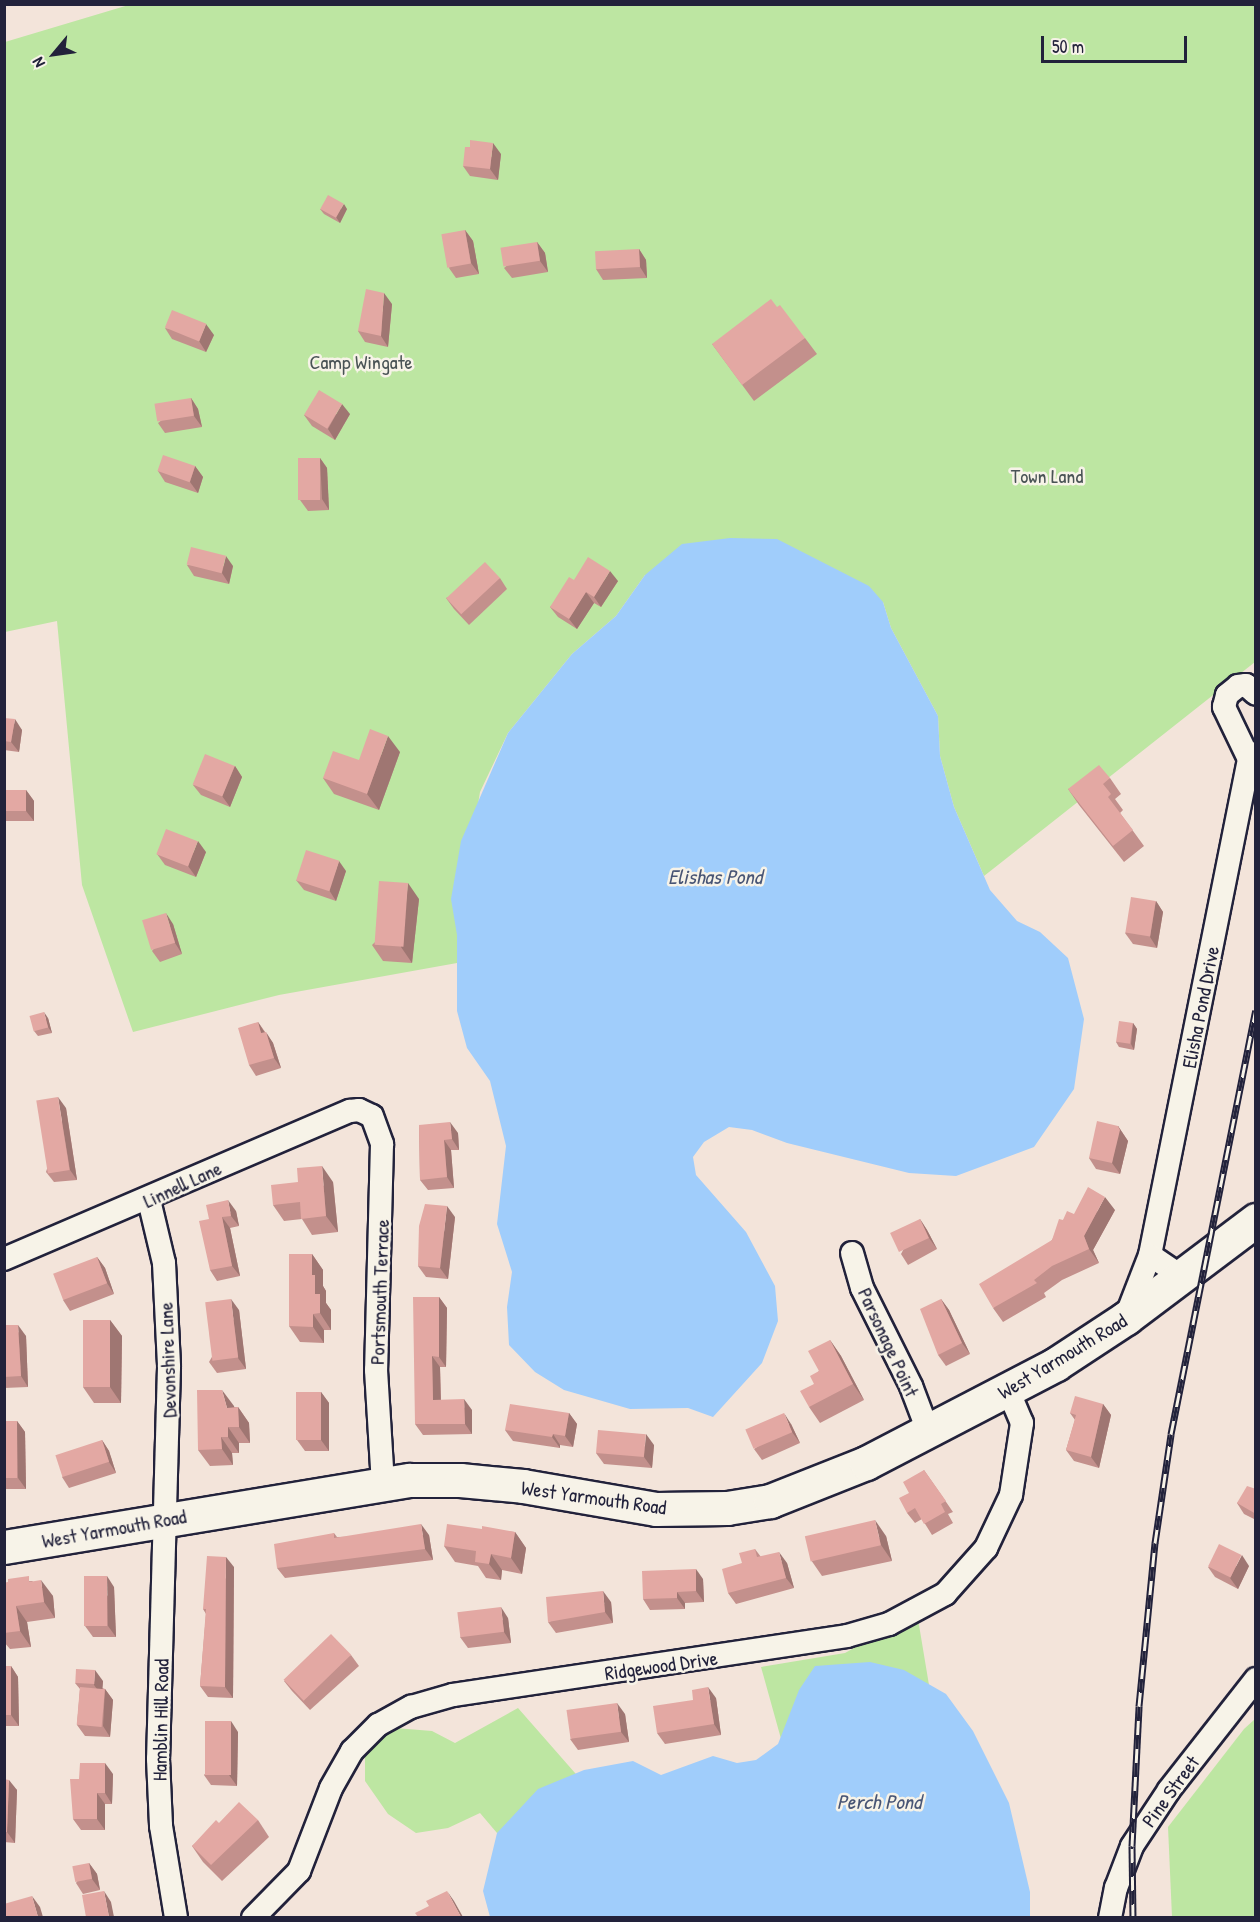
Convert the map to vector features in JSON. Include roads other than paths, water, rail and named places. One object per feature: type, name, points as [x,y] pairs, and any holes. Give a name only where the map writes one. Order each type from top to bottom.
[{"type":"main road","name":"West Yarmouth Road","points":[[4,1547],[166,1521],[220,1509],[384,1485],[460,1480],[656,1509],[727,1508],[770,1501],[813,1485],[928,1431],[1008,1390],[1126,1318],[1256,1220]]},
{"type":"street","name":"Elisha Pond Drive","points":[[1126,1318],[1150,1255],[1252,756],[1224,707],[1227,695],[1238,686],[1246,685],[1256,693]]},
{"type":"street","name":"Linnell Lane","points":[[4,1259],[149,1200],[202,1173],[359,1110]]},
{"type":"street","name":"Portsmouth Terrace","points":[[359,1110],[372,1116],[382,1144],[376,1370],[384,1485]]},
{"type":"street","name":"Devonshire Lane","points":[[149,1200],[164,1263],[169,1366],[166,1521]]},
{"type":"street","name":"Parsonage Point","points":[[852,1253],[862,1288],[911,1386],[928,1431]]},
{"type":"street","points":[[1150,1255],[1181,1276]]},
{"type":"street","name":"Ridgewood Drive","points":[[253,1917],[299,1871],[331,1788],[352,1751],[378,1725],[411,1707],[464,1693],[847,1636],[890,1624],[945,1594],[986,1548],[1011,1495],[1022,1423],[1008,1390]]},
{"type":"street","name":"Hamblin Hill Road","points":[[166,1521],[158,1759],[161,1826],[176,1917]]},
{"type":"street","name":"Pine Street","points":[[1110,1917],[1116,1888],[1132,1846],[1169,1790],[1256,1679]]},
{"type":"water","name":"Elishas Pond","points":[[730,538],[777,539],[869,586],[883,602],[891,628],[938,716],[940,756],[954,807],[990,890],[1017,921],[1040,932],[1068,958],[1084,1019],[1074,1089],[1034,1147],[956,1176],[909,1173],[787,1143],[752,1130],[729,1127],[704,1142],[693,1157],[696,1175],[746,1232],[775,1286],[778,1321],[762,1363],[713,1417],[688,1408],[630,1409],[564,1390],[535,1372],[509,1345],[507,1307],[512,1272],[497,1224],[506,1146],[490,1081],[467,1048],[457,1011],[457,935],[451,899],[461,841],[508,733],[572,654],[616,616],[645,575],[682,544]]},
{"type":"water","name":"Perch Pond","points":[[870,1662],[904,1670],[946,1694],[973,1731],[1009,1803],[1030,1892],[1030,1917],[490,1917],[483,1891],[497,1833],[538,1789],[584,1770],[633,1761],[661,1775],[713,1756],[737,1763],[756,1760],[778,1744],[799,1690],[815,1666]]},
{"type":"railway","points":[[1133,1918],[1132,1846],[1139,1706],[1155,1543],[1171,1434],[1256,1010]]},
{"type":"park label","name":"Camp Wingate","points":[[361,361]]},
{"type":"park label","name":"Town Land","points":[[1047,475]]}]
